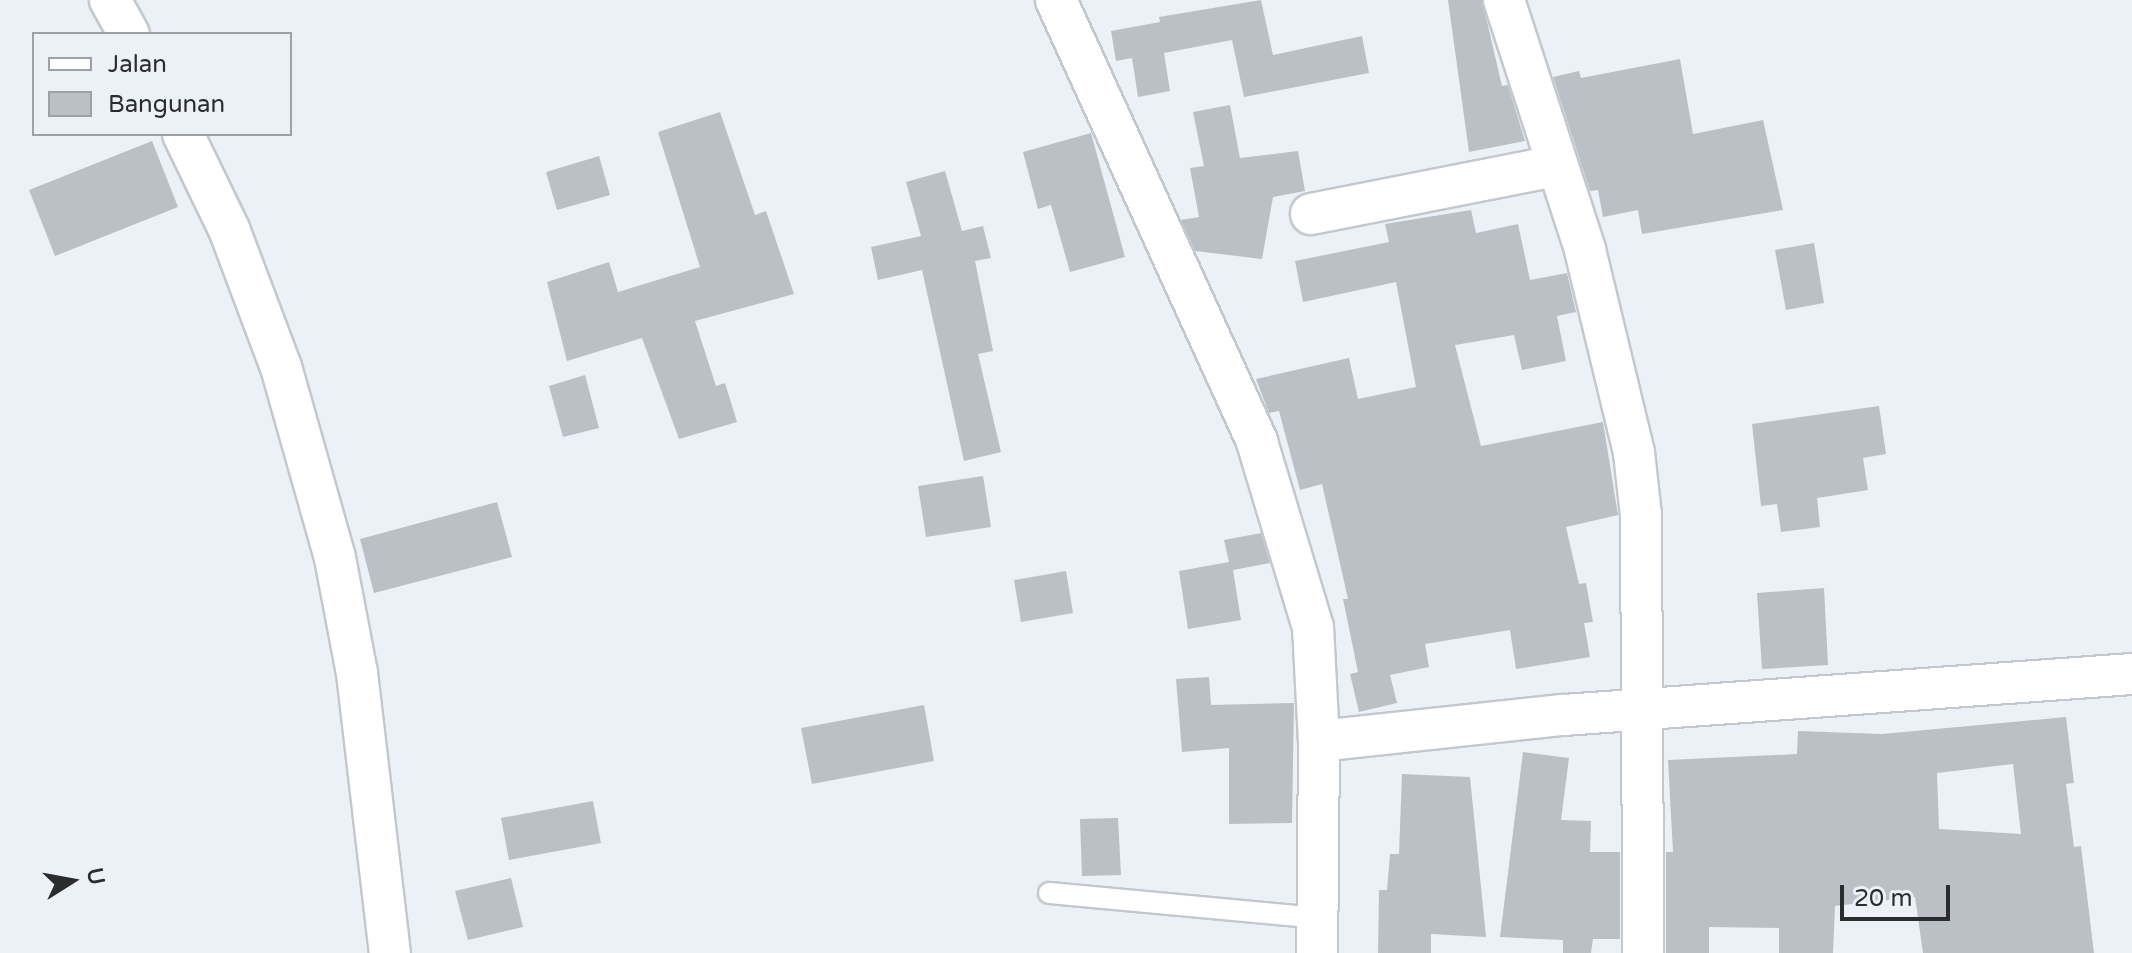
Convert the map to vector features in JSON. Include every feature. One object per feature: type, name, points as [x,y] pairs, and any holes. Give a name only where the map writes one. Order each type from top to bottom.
[{"type":"street","points":[[110,0],[128,32]]},
{"type":"street","points":[[1056,0],[1257,442],[1313,627],[1319,741],[1319,936]]},
{"type":"street","points":[[1504,0],[1609,335],[1634,453],[1641,515],[1643,953]]},
{"type":"street","points":[[184,136],[229,229],[281,367],[328,529],[357,673],[390,953]]},
{"type":"street","points":[[1311,214],[1555,166]]},
{"type":"street","points":[[1319,741],[1564,715],[1644,712],[2132,674]]},
{"type":"lane","points":[[1049,893],[1319,936]]},
{"type":"building","points":[[1261,0],[1273,55],[1362,36],[1369,73],[1244,97],[1232,40],[1164,53],[1170,91],[1138,97],[1132,58],[1116,61],[1111,31],[1160,22],[1159,17]]},
{"type":"building","points":[[1448,0],[1482,0],[1502,86],[1508,85],[1525,141],[1469,152]]},
{"type":"building","points":[[1680,59],[1693,134],[1763,120],[1783,210],[1642,234],[1638,210],[1603,217],[1598,190],[1590,191],[1553,77],[1579,71],[1581,78]]},
{"type":"building","points":[[1230,105],[1240,158],[1298,151],[1305,191],[1273,197],[1262,259],[1195,251],[1181,220],[1199,217],[1190,168],[1204,166],[1193,112]]},
{"type":"building","points":[[720,112],[755,215],[766,211],[794,294],[695,321],[716,386],[725,383],[737,422],[679,439],[642,338],[567,361],[547,282],[609,262],[618,292],[700,267],[658,132]]},
{"type":"building","points":[[1091,133],[1125,257],[1070,272],[1051,205],[1038,209],[1023,152]]},
{"type":"building","points":[[152,141],[178,207],[55,256],[29,190]]},
{"type":"building","points":[[599,156],[610,195],[557,210],[546,172]]},
{"type":"building","points":[[945,171],[962,231],[983,226],[991,258],[975,261],[993,351],[978,354],[1001,452],[964,461],[922,270],[878,280],[871,247],[921,236],[906,182]]},
{"type":"building","points":[[1471,210],[1476,233],[1518,224],[1530,280],[1567,273],[1576,312],[1557,316],[1566,361],[1522,370],[1514,335],[1455,345],[1481,446],[1603,422],[1618,515],[1566,527],[1579,584],[1586,583],[1593,622],[1584,623],[1590,657],[1516,669],[1510,630],[1425,644],[1429,667],[1390,675],[1397,703],[1359,712],[1350,674],[1358,672],[1343,599],[1348,599],[1322,484],[1300,490],[1279,411],[1269,413],[1256,379],[1349,358],[1358,399],[1416,387],[1396,282],[1303,302],[1295,261],[1389,242],[1385,224]]},
{"type":"building","points":[[1814,243],[1824,303],[1786,310],[1775,250]]},
{"type":"building","points":[[585,375],[599,428],[563,437],[549,386]]},
{"type":"building","points":[[1879,406],[1886,454],[1863,458],[1868,490],[1817,498],[1820,527],[1781,532],[1777,504],[1761,506],[1752,424]]},
{"type":"building","points":[[983,476],[991,527],[926,537],[918,486]]},
{"type":"building","points":[[497,502],[512,557],[374,593],[360,539]]},
{"type":"building","points":[[1261,533],[1270,563],[1233,570],[1241,620],[1188,629],[1179,571],[1229,562],[1224,540]]},
{"type":"building","points":[[1066,571],[1073,613],[1021,622],[1014,580]]},
{"type":"building","points":[[1824,588],[1828,665],[1762,669],[1757,593]]},
{"type":"building","points":[[1209,677],[1211,705],[1294,703],[1292,823],[1229,824],[1229,748],[1182,752],[1176,679]]},
{"type":"building","points":[[924,705],[934,761],[812,784],[801,728]]},
{"type":"building","points":[[2066,717],[2074,783],[2066,784],[2074,847],[2081,846],[2094,953],[1923,953],[1915,897],[1835,906],[1833,953],[1779,953],[1779,928],[1709,927],[1709,953],[1666,953],[1666,852],[1673,852],[1668,760],[1797,754],[1798,731],[1882,734]],"holes":[[[2013,764],[2021,834],[1939,829],[1937,773]]]},
{"type":"building","points":[[1523,752],[1569,758],[1561,820],[1591,821],[1590,852],[1620,852],[1620,939],[1593,939],[1591,953],[1563,953],[1563,940],[1500,937]]},
{"type":"building","points":[[1402,774],[1470,777],[1486,937],[1431,934],[1431,953],[1378,953],[1379,890],[1387,890],[1390,854],[1399,854]]},
{"type":"building","points":[[593,801],[601,843],[509,860],[501,818]]},
{"type":"building","points":[[1118,818],[1121,875],[1082,876],[1080,819]]},
{"type":"building","points":[[511,878],[523,927],[468,940],[455,891]]}]
